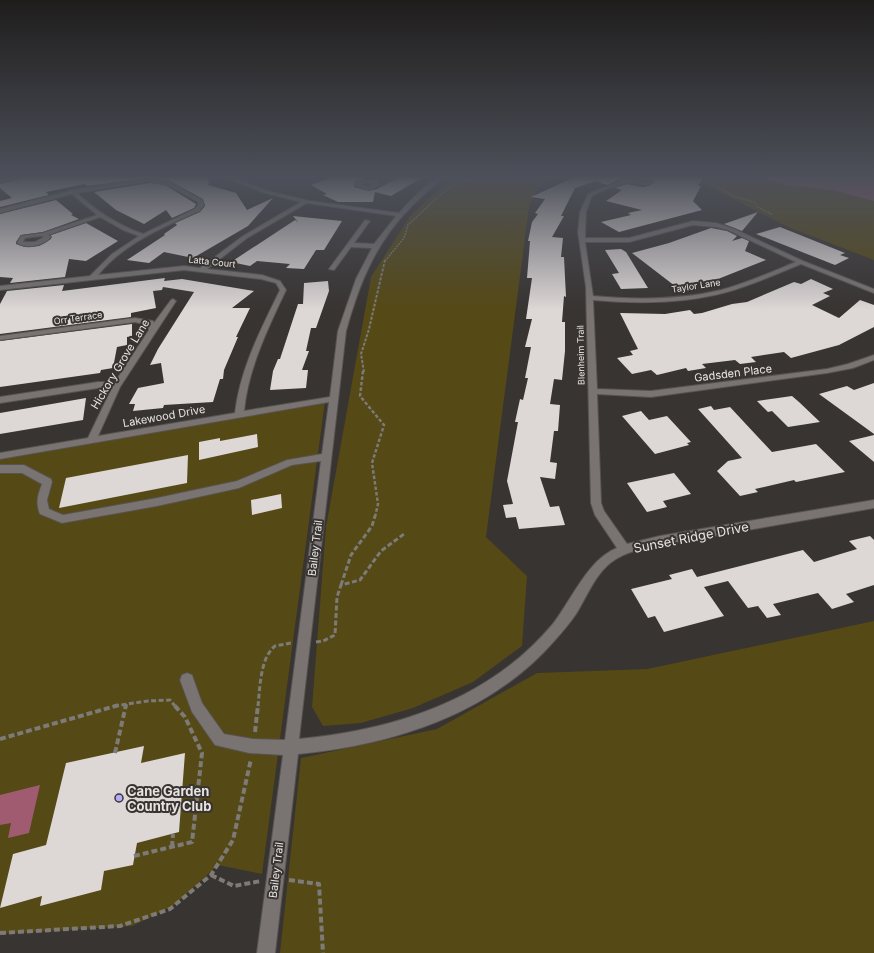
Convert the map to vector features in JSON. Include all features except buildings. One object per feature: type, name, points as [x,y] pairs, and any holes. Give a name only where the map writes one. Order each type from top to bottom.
[{"type":"street","points":[[45,234],[85,220]]},
{"type":"street","points":[[110,220],[127,230],[145,236]]},
{"type":"street","points":[[93,277],[103,265],[116,254],[145,236],[176,220]]},
{"type":"street","points":[[202,269],[245,237],[273,220]]},
{"type":"street","name":"Bailey Trail","points":[[266,953],[332,399],[342,331],[362,272],[377,246],[396,220]]},
{"type":"street","name":"Blenheim Trail","points":[[582,220],[582,240],[590,298],[596,502],[599,512],[625,550]]},
{"type":"street","points":[[332,270],[367,221]]},
{"type":"street","points":[[582,240],[629,240],[654,235],[686,224],[708,223],[730,229],[801,262],[874,291]]},
{"type":"street","points":[[350,244],[377,246]]},
{"type":"street","name":"Taylor Lane","points":[[590,298],[658,300],[704,295],[740,286],[801,262]]},
{"type":"street","name":"Latta Court","points":[[0,288],[168,268],[202,269],[270,279],[278,282],[283,290],[260,338],[241,397],[239,416]]},
{"type":"street","name":"Hickory Grove Lane","points":[[91,441],[95,429],[119,385],[173,301]]},
{"type":"street","name":"Orr Terrace","points":[[0,338],[135,320],[150,322],[153,330]]},
{"type":"street","name":"Gadsden Place","points":[[592,391],[636,395],[670,392],[827,371],[850,366],[874,357]]},
{"type":"street","points":[[0,400],[98,385],[119,385]]},
{"type":"street","name":"Lakewood Drive","points":[[0,456],[332,399]]},
{"type":"street","points":[[0,469],[24,469],[47,482],[42,500],[44,511],[62,519],[157,502],[239,484],[290,462],[326,457]]},
{"type":"street","name":"Sunset Ridge Drive","points":[[187,680],[197,707],[220,740],[254,747],[291,747],[348,740],[386,733],[420,722],[457,706],[493,686],[524,664],[542,646],[570,611],[589,579],[612,556],[625,550],[660,541],[874,504]]},
{"type":"path","points":[[0,933],[120,926],[170,909],[211,875],[233,840],[254,747],[265,659],[272,649],[280,643],[323,641],[335,635],[337,597],[351,555],[372,526],[378,504],[372,463],[384,425],[360,396],[364,376],[360,354],[369,329],[385,260],[404,238],[408,225],[413,220]]},
{"type":"path","points":[[341,586],[358,582],[375,558],[386,547],[404,534]]},
{"type":"path","points":[[0,739],[76,715],[153,699],[170,700],[185,716],[202,753],[192,842],[134,856]]},
{"type":"path","points":[[115,753],[126,704]]},
{"type":"path","points":[[172,847],[173,834]]},
{"type":"path","points":[[211,875],[234,886],[275,878],[319,884],[323,953]]},
{"type":"shaded area","points":[[407,220],[527,220],[486,537],[527,576],[522,646],[473,682],[413,708],[361,723],[323,726],[312,707],[326,527],[371,277]]},
{"type":"shaded area","points":[[775,220],[874,220],[874,260],[788,227]]},
{"type":"shaded area","points":[[325,401],[262,874],[218,865],[173,906],[132,926],[0,934],[0,455]]},
{"type":"shaded area","points":[[874,621],[874,953],[280,953],[301,758],[437,729],[537,673],[647,669]]},
{"type":"shaded area","points":[[40,785],[29,833],[8,838],[11,823],[0,825],[0,795]]},
{"type":"place","name":"Cane Garden Country Club","points":[[119,798]]}]
